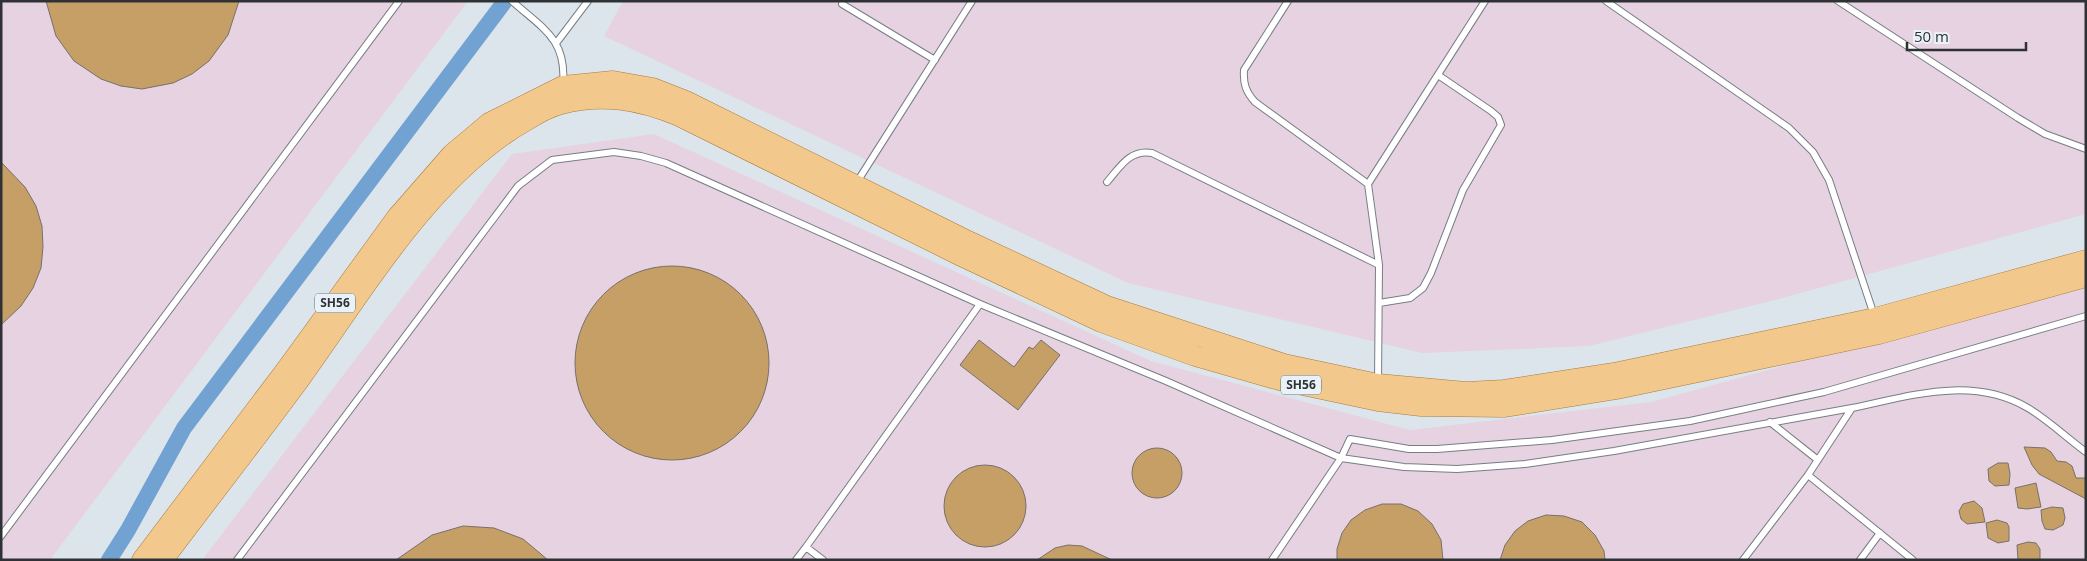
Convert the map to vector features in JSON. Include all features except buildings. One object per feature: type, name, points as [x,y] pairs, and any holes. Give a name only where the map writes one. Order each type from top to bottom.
[{"type":"main road","name":"SH56","points":[[150,559],[397,217],[452,154],[489,123],[562,95],[613,81],[653,88],[686,101],[855,185],[1107,306],[1284,364],[1378,384],[1466,392],[1504,390],[1614,373],[1875,318],[2086,260]]},
{"type":"main road","name":"SH56","points":[[562,95],[612,98],[648,104],[679,116],[957,254],[1101,322],[1195,356],[1280,380],[1378,401],[1421,406],[1506,407],[1617,389],[1879,334],[2086,277]]},
{"type":"lane","points":[[1,536],[399,1]]},
{"type":"lane","points":[[512,1],[557,42],[562,54],[562,95]]},
{"type":"lane","points":[[557,42],[588,1]]},
{"type":"lane","points":[[855,185],[972,1]]},
{"type":"lane","points":[[1288,1],[1244,70],[1243,82],[1248,94],[1255,102],[1368,184]]},
{"type":"lane","points":[[1378,384],[1379,264],[1368,184],[1485,1]]},
{"type":"lane","points":[[1606,1],[1789,128],[1813,152],[1829,180],[1875,318]]},
{"type":"lane","points":[[1838,1],[2018,118],[2045,134],[2086,149]]},
{"type":"lane","points":[[842,4],[935,60]]},
{"type":"lane","points":[[1379,303],[1410,298],[1423,288],[1431,273],[1463,190],[1500,125],[1498,118],[1491,111],[1438,76]]},
{"type":"lane","points":[[237,560],[518,186],[552,160],[614,152],[641,156],[666,163],[980,304],[1166,381],[1341,458],[1404,467],[1458,469],[1525,464],[1614,451],[1852,408],[1939,390],[1971,389],[2006,398],[2028,408],[2086,452]]},
{"type":"lane","points":[[1107,182],[1127,158],[1137,152],[1152,153],[1379,264]]},
{"type":"lane","points":[[796,560],[980,304]]},
{"type":"lane","points":[[1272,560],[1341,458],[1350,439],[1409,448],[1437,449],[1552,440],[1690,421],[1824,392],[2086,316]]},
{"type":"lane","points":[[1743,560],[1808,475],[1852,408]]},
{"type":"lane","points":[[1770,422],[1818,460]]},
{"type":"lane","points":[[1808,475],[1913,560]]},
{"type":"lane","points":[[1860,560],[1880,533]]},
{"type":"lane","points":[[806,547],[823,560]]},
{"type":"shaded area","points":[[1,1],[468,1],[50,560],[1,560]]},
{"type":"shaded area","points":[[623,1],[2086,1],[2086,214],[1775,300],[1589,346],[1422,353],[1128,283],[604,36]]},
{"type":"shaded area","points":[[654,134],[1151,361],[1410,430],[1651,402],[2086,283],[2086,560],[202,560],[512,154]]},
{"type":"waterway","points":[[109,560],[128,530],[184,428],[505,1]]}]
